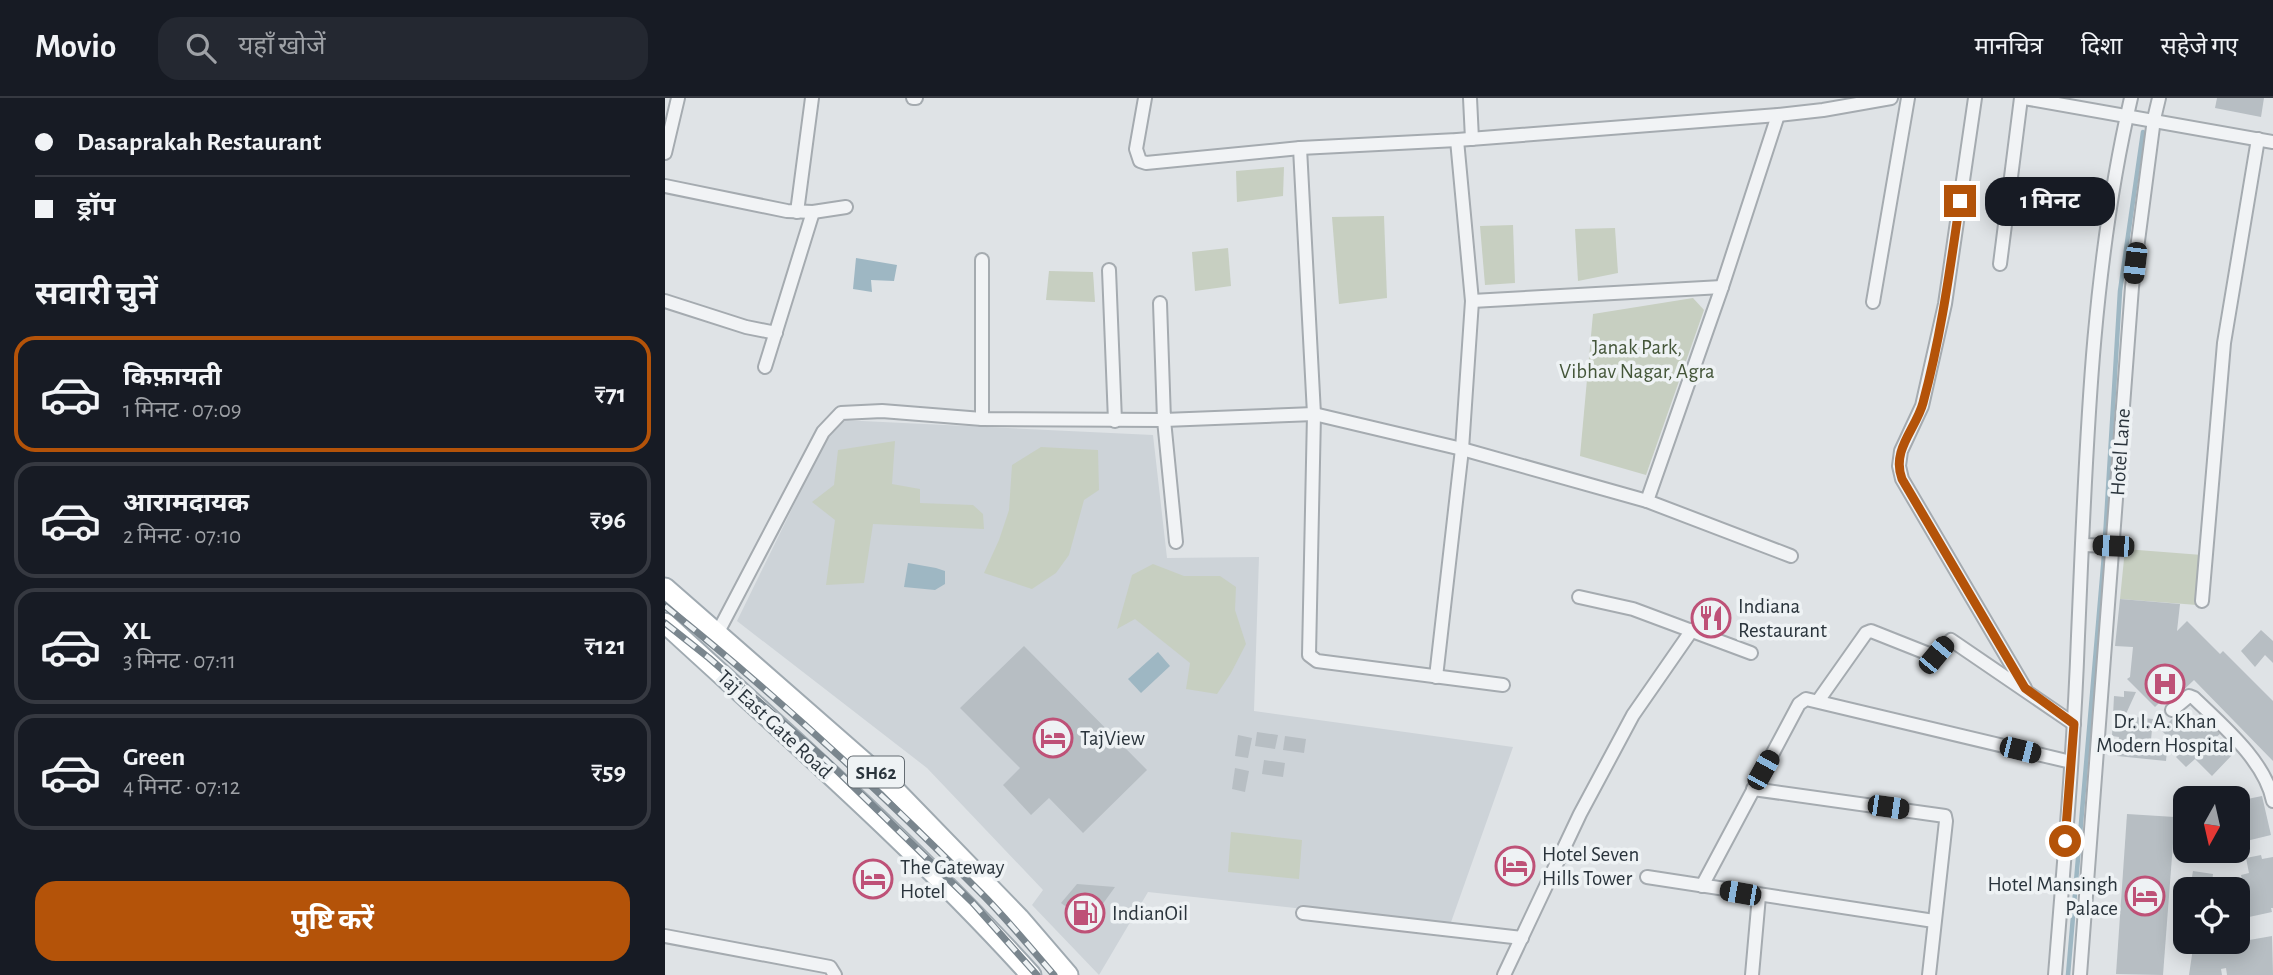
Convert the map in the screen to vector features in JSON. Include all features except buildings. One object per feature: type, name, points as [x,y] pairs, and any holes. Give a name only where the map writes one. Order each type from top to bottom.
[{"type":"main road","name":"SH62","points":[[665,588],[889,784],[1019,918],[1068,975]]},
{"type":"main road","name":"Taj East Gate Road","points":[[665,623],[883,823],[1031,975]]},
{"type":"street","points":[[665,153],[678,98]]},
{"type":"street","points":[[797,212],[812,98]]},
{"type":"street","points":[[1145,98],[1136,149],[1140,161],[1146,163],[1300,148],[1472,139],[1778,115],[1820,104],[1891,98]]},
{"type":"street","points":[[1470,98],[1472,139]]},
{"type":"street","points":[[1873,302],[1908,98]]},
{"type":"street","points":[[1975,98],[1945,303],[1922,406],[1904,442],[1899,466],[1902,479],[2025,688]]},
{"type":"street","points":[[2000,264],[2023,98],[2273,142]]},
{"type":"street","name":"Hotel Lane","points":[[2055,975],[2074,724],[2096,324],[2111,200],[2131,98]]},
{"type":"street","name":"Hotel Lane","points":[[2080,975],[2132,287],[2159,98]]},
{"type":"street","points":[[1647,501],[1722,287],[1778,115]]},
{"type":"street","points":[[2203,601],[2224,343],[2258,139]]},
{"type":"street","points":[[1436,677],[1462,449],[1472,301],[1457,140]]},
{"type":"street","points":[[1300,148],[1314,414],[1308,655],[1317,662],[1503,685]]},
{"type":"street","points":[[665,186],[797,212],[846,207]]},
{"type":"street","points":[[765,368],[813,212]]},
{"type":"street","points":[[982,260],[982,419]]},
{"type":"street","points":[[1109,270],[1115,421]]},
{"type":"street","points":[[1472,301],[1722,287]]},
{"type":"street","points":[[665,301],[747,327],[776,333]]},
{"type":"street","points":[[1160,303],[1164,420],[1176,542]]},
{"type":"street","points":[[718,632],[823,432],[841,413],[881,411],[982,419],[1115,421],[1314,414],[1462,449],[1647,501],[1791,556]]},
{"type":"street","points":[[2082,545],[2113,546]]},
{"type":"street","points":[[1579,597],[1633,609],[1751,653]]},
{"type":"street","points":[[1504,975],[1580,814],[1633,715],[1692,630]]},
{"type":"street","points":[[1818,701],[1866,633],[1871,631],[1934,656],[1951,640],[2074,724]]},
{"type":"street","points":[[2172,710],[2184,698],[2194,698],[2233,736],[2262,772],[2268,781],[2273,801]]},
{"type":"street","points":[[1702,886],[1799,704],[1806,699],[2071,762]]},
{"type":"street","points":[[1753,789],[1945,816],[1929,975]]},
{"type":"street","points":[[2067,814],[2092,815]]},
{"type":"street","points":[[1647,877],[1934,921]]},
{"type":"street","points":[[1752,975],[1759,896]]},
{"type":"street","points":[[1303,914],[1521,938]]},
{"type":"street","points":[[665,936],[830,967],[835,975]]},
{"type":"shaded area","points":[[841,420],[1153,435],[1167,558],[1259,557],[1254,711],[1513,747],[1450,925],[1148,892],[1099,975],[1032,905],[1043,890],[927,768],[737,621],[833,425]]},
{"type":"green space","points":[[1284,167],[1283,196],[1237,202],[1236,171]]},
{"type":"green space","points":[[1384,216],[1387,298],[1339,304],[1332,217]]},
{"type":"green space","points":[[1513,225],[1515,283],[1485,285],[1480,226]]},
{"type":"green space","points":[[1615,228],[1618,273],[1578,281],[1575,229]]},
{"type":"green space","points":[[1228,248],[1231,286],[1195,291],[1192,252]]},
{"type":"green space","points":[[1049,271],[1093,272],[1095,302],[1046,300]]},
{"type":"green space","name":"Janak Park, Vibhav Nagar, Agra","points":[[1693,298],[1704,310],[1646,475],[1580,456],[1593,314]]},
{"type":"green space","points":[[895,441],[892,484],[920,489],[920,503],[973,505],[983,514],[984,529],[873,524],[864,583],[826,585],[835,520],[812,502],[834,485],[838,450]]},
{"type":"green space","points":[[1041,447],[1098,450],[1099,490],[1084,500],[1069,555],[1056,573],[1032,589],[984,573],[1009,510],[1012,465]]},
{"type":"green space","points":[[2125,549],[2202,555],[2197,605],[2120,599]]},
{"type":"green space","points":[[1153,564],[1184,576],[1220,576],[1236,587],[1235,610],[1246,644],[1217,694],[1186,689],[1190,663],[1135,619],[1117,629],[1132,575]]},
{"type":"green space","points":[[1231,832],[1302,840],[1299,879],[1228,872]]},
{"type":"water","points":[[856,258],[897,265],[894,281],[871,280],[872,292],[853,289]]},
{"type":"water","points":[[908,563],[945,571],[945,584],[935,590],[904,587]]},
{"type":"water","points":[[1158,652],[1170,666],[1141,693],[1128,679]]},
{"type":"waterway","points":[[2068,975],[2104,555],[2120,291],[2143,132]]},
{"type":"railway","points":[[665,606],[747,674],[866,781],[990,902],[1054,975]]},
{"type":"railway","points":[[665,623],[827,761],[972,902],[1037,975]]},
{"type":"place","name":"Indiana Restaurant","points":[[1711,618]]},
{"type":"place","name":"Dr. I. A. Khan Modern Hospital","points":[[2165,684]]},
{"type":"place","name":"TajView","points":[[1053,738]]},
{"type":"place","name":"Hotel Seven Hills Tower","points":[[1515,866]]},
{"type":"place","name":"The Gateway Hotel","points":[[873,879]]},
{"type":"place","name":"Hotel Mansingh Palace","points":[[2145,896]]},
{"type":"place","name":"IndianOil","points":[[1085,913]]},
{"type":"route","points":[[1960,201],[1945,303],[1922,406],[1901,451],[1900,474],[2025,688],[2074,724],[2065,841]]}]
